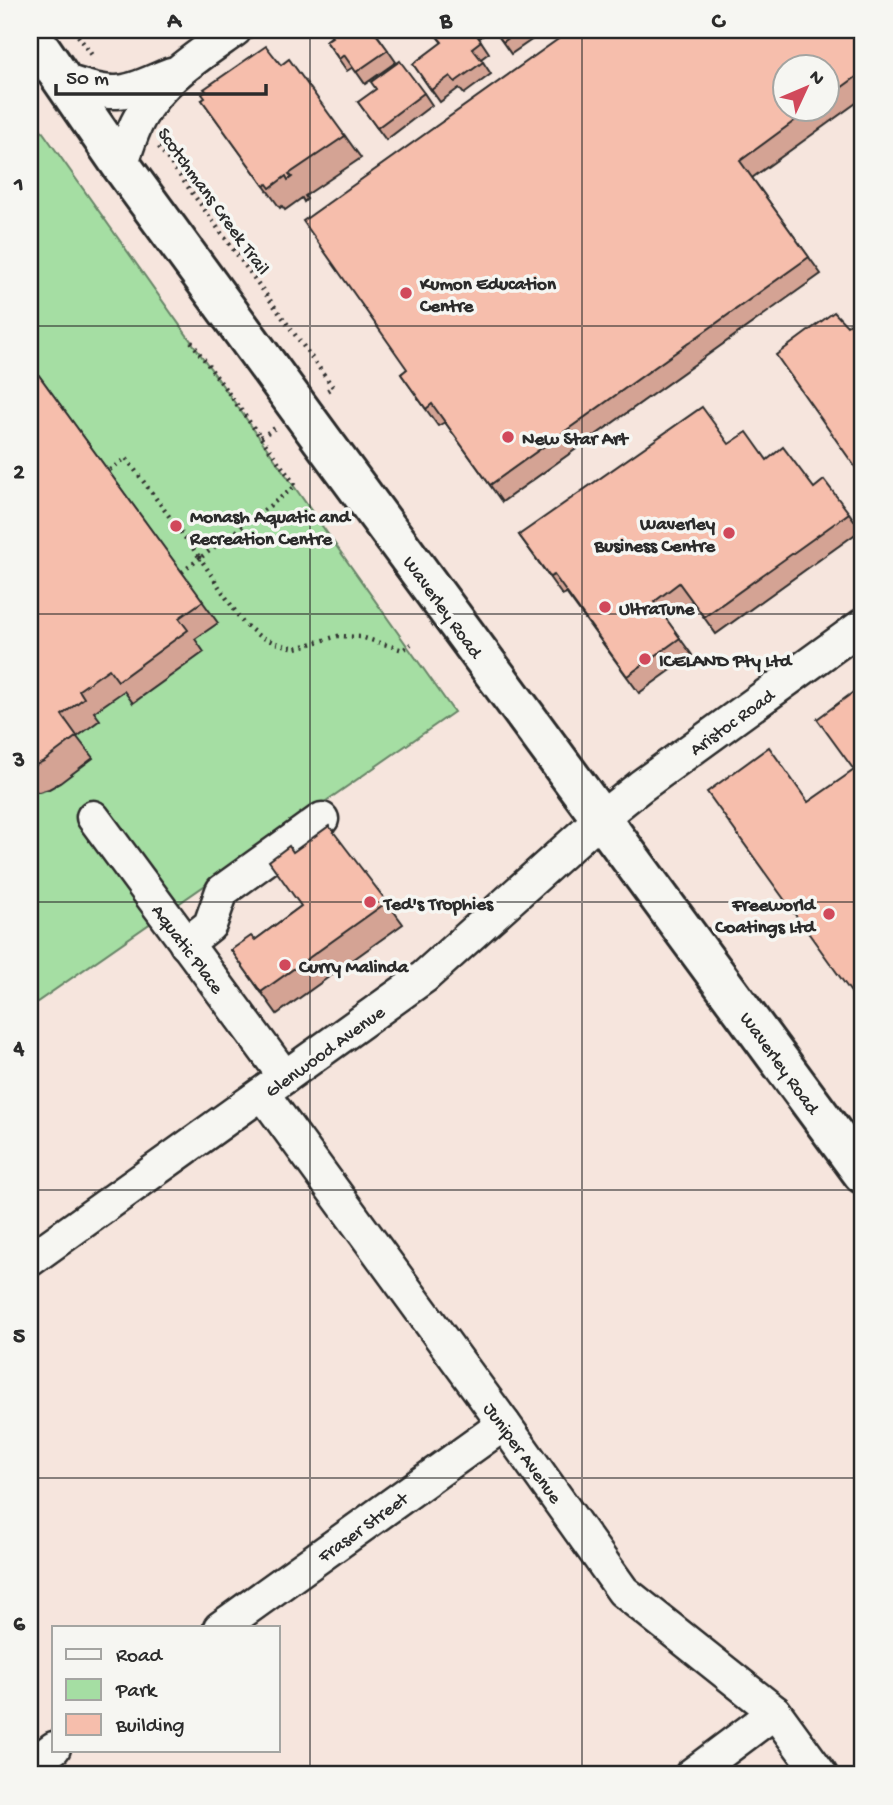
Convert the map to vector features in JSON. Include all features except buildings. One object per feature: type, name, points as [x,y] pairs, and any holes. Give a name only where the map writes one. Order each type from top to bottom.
[{"type":"main road","name":"Waverley Road","points":[[30,33],[121,165],[863,1174]]},
{"type":"street","points":[[121,165],[146,106],[176,73],[235,30]]},
{"type":"street","points":[[62,80],[118,92],[176,73]]},
{"type":"street","name":"Aristoc Road","points":[[601,818],[863,625]]},
{"type":"street","name":"Aquatic Place","points":[[93,817],[186,944],[274,1086]]},
{"type":"street","name":"Glenwood Avenue","points":[[30,1260],[424,977],[601,818]]},
{"type":"street","points":[[186,944],[210,925],[222,891],[322,819]]},
{"type":"street","name":"Juniper Avenue","points":[[274,1086],[504,1424],[623,1591],[775,1712],[821,1775]]},
{"type":"street","name":"Fraser Street","points":[[223,1626],[504,1424]]},
{"type":"street","points":[[691,1775],[775,1712]]},
{"type":"street","points":[[30,1766],[52,1750]]},
{"type":"path","points":[[74,30],[118,92]]},
{"type":"path","name":"Scotchmans Creek Trail","points":[[138,120],[333,387]]},
{"type":"path","points":[[182,572],[296,486],[190,340]]},
{"type":"path","points":[[99,478],[127,458],[200,558],[243,623],[259,636],[296,648],[338,636],[361,637],[403,650],[411,644]]},
{"type":"green space","name":"Monash Aquatic and Recreation Centre","points":[[30,114],[454,712],[30,1007]]},
{"type":"place","name":"Kumon Education Centre","points":[[406,293]]},
{"type":"place","name":"New Star Art","points":[[508,437]]},
{"type":"place","name":"Monash Aquatic and Recreation Centre","points":[[176,526]]},
{"type":"place","name":"Waverley Business Centre","points":[[729,533]]},
{"type":"place","name":"UltraTune","points":[[605,607]]},
{"type":"place","name":"ICELAND Pty Ltd","points":[[645,659]]},
{"type":"place","name":"Ted's Trophies","points":[[370,902]]},
{"type":"place","name":"Freeworld Coatings Ltd","points":[[829,914]]},
{"type":"place","name":"Curry Malinda","points":[[285,965]]}]
